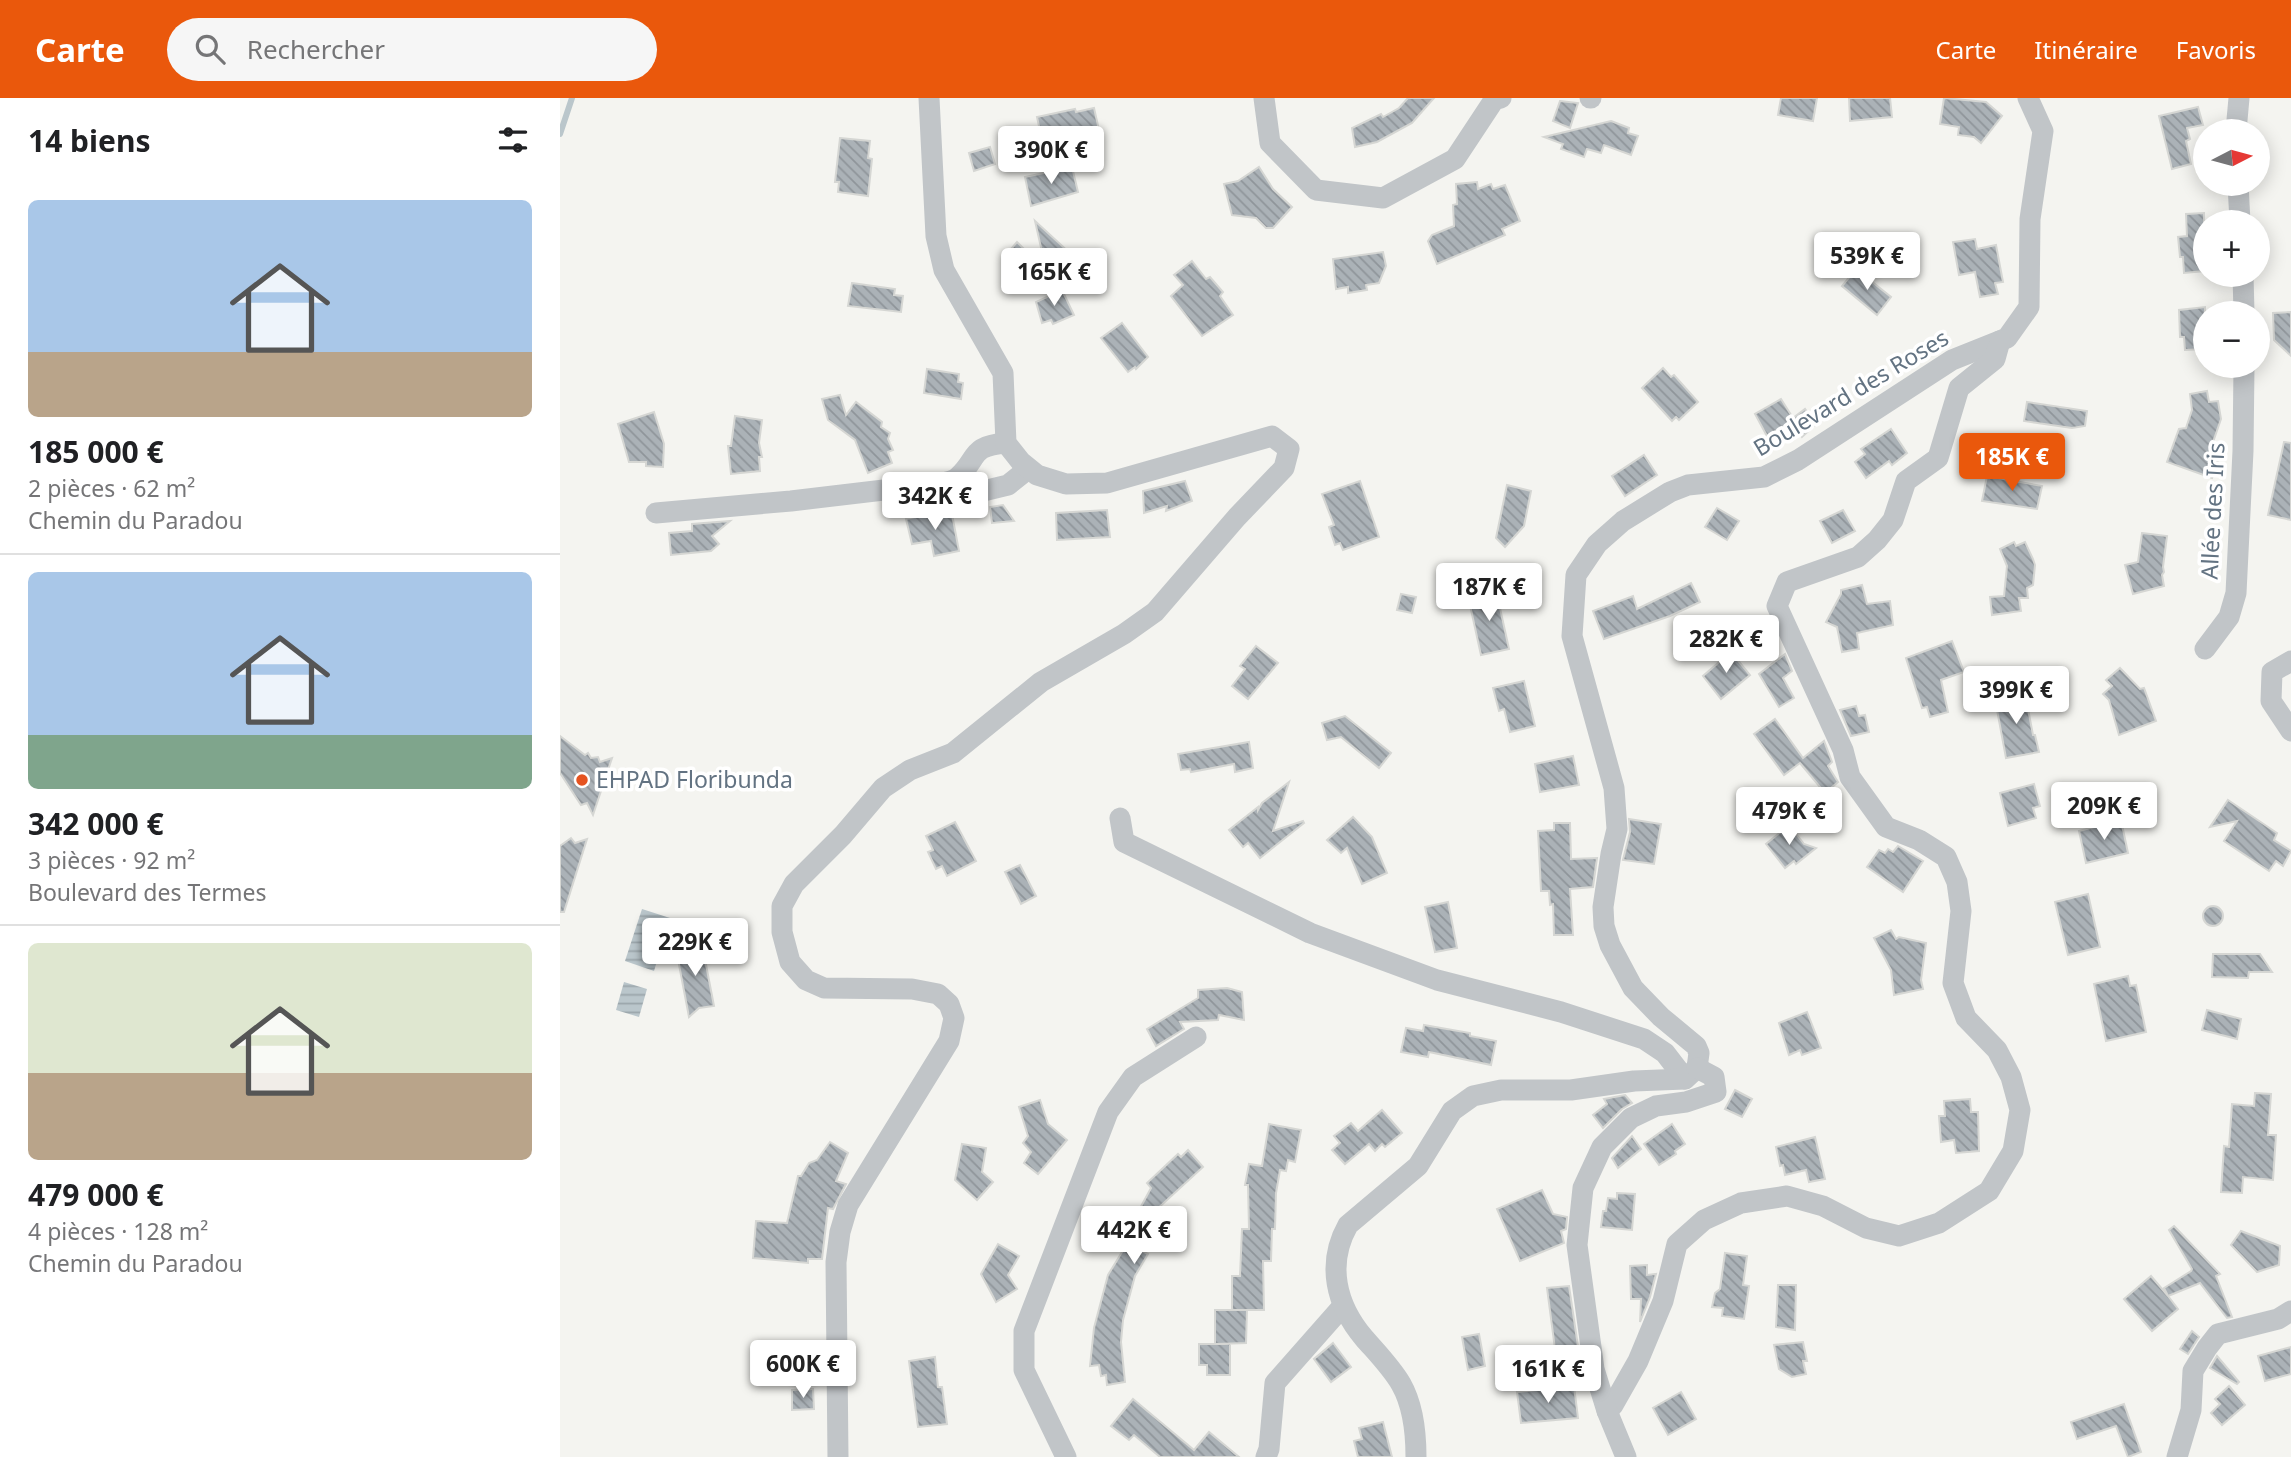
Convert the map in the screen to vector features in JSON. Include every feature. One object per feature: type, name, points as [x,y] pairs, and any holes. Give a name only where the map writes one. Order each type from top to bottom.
[{"type":"street","points":[[838,1457],[836,1262],[840,1232],[848,1205],[949,1041],[954,1018],[950,1004],[938,994],[912,989],[824,988],[806,980],[790,961],[782,932],[782,906],[794,884],[844,835],[883,788],[910,770],[953,753],[1041,682],[1124,634],[1155,612],[1237,517],[1284,468],[1289,449],[1272,436],[1107,483],[1066,484],[1037,475],[1028,469],[1006,443],[1003,373],[944,270],[932,182],[929,98]]},
{"type":"street","points":[[1264,98],[1270,143],[1316,190],[1383,198],[1455,159],[1494,100],[1501,98]]},
{"type":"street","name":"Boulevard des Roses","points":[[1691,1074],[1699,1053],[1696,1046],[1661,1017],[1633,988],[1610,945],[1604,926],[1603,907],[1617,829],[1614,788],[1572,636],[1576,575],[1597,544],[1623,520],[1670,492],[1688,485],[1764,477],[1798,460],[1952,360],[2007,338],[2029,307],[2030,219],[2043,131],[2028,98]]},
{"type":"street","points":[[2237,119],[2239,98]]},
{"type":"street","points":[[1607,1411],[1638,1361],[1663,1301],[1677,1244],[1704,1220],[1741,1203],[1787,1196],[1823,1206],[1866,1228],[1899,1236],[1939,1223],[1989,1191],[2013,1151],[2020,1110],[2011,1076],[1997,1050],[1966,1018],[1953,984],[1961,911],[1957,882],[1946,857],[1919,840],[1886,827],[1850,777],[1843,750],[1777,606],[1787,582],[1858,557],[1877,541],[1893,520],[1906,481],[1938,458],[1959,388],[1995,359],[2000,341]]},
{"type":"street","name":"Allée des Iris","points":[[2205,649],[2230,617],[2235,593],[2243,451],[2244,378]]},
{"type":"street","points":[[656,513],[791,501],[943,483],[957,478],[977,452],[992,444],[1006,443]]},
{"type":"street","points":[[730,517],[897,498],[975,493],[1008,485],[1028,469]]},
{"type":"street","points":[[2291,660],[2272,672],[2271,701],[2291,731]]},
{"type":"street","points":[[1120,818],[1124,842],[1310,933],[1437,980],[1561,1012],[1644,1039],[1691,1074]]},
{"type":"street","points":[[1066,1457],[1024,1370],[1024,1331],[1108,1112],[1133,1077],[1196,1037]]},
{"type":"street","points":[[1416,1457],[1412,1416],[1402,1385],[1342,1307],[1334,1261],[1341,1237],[1348,1225],[1418,1166],[1452,1111],[1473,1096],[1501,1090],[1571,1090],[1691,1074],[1714,1077],[1716,1092],[1686,1102],[1656,1105],[1631,1118],[1602,1147],[1583,1188],[1577,1245],[1594,1369],[1607,1411],[1626,1457]]},
{"type":"street","points":[[1266,1457],[1275,1383],[1342,1307]]},
{"type":"street","points":[[2177,1457],[2192,1410],[2193,1371],[2207,1348],[2218,1334],[2278,1319],[2291,1311]]},
{"type":"shaded area","points":[[642,909],[670,918],[654,971],[625,961]]},
{"type":"shaded area","points":[[624,982],[647,989],[639,1017],[616,1010]]},
{"type":"building","points":[[1408,98],[1434,98],[1412,123],[1377,142],[1355,147],[1352,128],[1381,114],[1383,117],[1399,108]]},
{"type":"building","points":[[1781,98],[1817,98],[1813,121],[1778,115]]},
{"type":"building","points":[[1849,98],[1890,98],[1892,117],[1850,121]]},
{"type":"building","points":[[1944,98],[1986,102],[2002,116],[1981,143],[1974,137],[1958,135],[1959,127],[1940,124]]},
{"type":"building","points":[[1560,101],[1578,103],[1570,128],[1553,121]]},
{"type":"building","points":[[2198,107],[2201,119],[2193,119],[2193,127],[2187,128],[2190,139],[2186,141],[2191,164],[2172,169],[2159,116]]},
{"type":"building","points":[[1094,108],[1099,130],[1042,140],[1037,117]]},
{"type":"building","points":[[1611,121],[1629,128],[1628,133],[1638,136],[1631,155],[1604,145],[1601,153],[1587,149],[1584,157],[1561,149],[1563,144],[1544,137]]},
{"type":"building","points":[[840,138],[870,141],[868,158],[872,159],[868,196],[838,192],[839,182],[835,182]]},
{"type":"building","points":[[990,147],[995,164],[974,171],[969,153]]},
{"type":"building","points":[[1072,167],[1078,192],[1031,206],[1025,177]]},
{"type":"building","points":[[1259,167],[1273,189],[1292,207],[1273,228],[1266,228],[1256,218],[1232,215],[1224,184],[1238,181]]},
{"type":"building","points":[[1477,182],[1478,189],[1491,184],[1493,189],[1505,185],[1520,221],[1502,229],[1505,235],[1437,264],[1428,241],[1432,235],[1454,226],[1456,184]]},
{"type":"building","points":[[2186,214],[2193,214],[2193,272],[2184,273],[2178,237],[2187,236]]},
{"type":"building","points":[[1035,221],[1072,255],[1060,268],[1042,252]]},
{"type":"building","points":[[1975,239],[1977,249],[1996,245],[2003,282],[1995,283],[1998,294],[1980,297],[1975,272],[1959,275],[1953,242]]},
{"type":"building","points":[[1017,242],[1035,260],[1023,273],[1005,256]]},
{"type":"building","points":[[1383,252],[1386,266],[1379,283],[1366,285],[1367,290],[1348,293],[1348,287],[1336,289],[1333,259]]},
{"type":"building","points":[[1192,261],[1206,279],[1210,277],[1223,292],[1220,296],[1233,315],[1202,336],[1171,296],[1183,285],[1174,275]]},
{"type":"building","points":[[1856,269],[1891,297],[1877,315],[1842,286]]},
{"type":"building","points":[[852,283],[895,289],[894,295],[903,296],[901,312],[848,306]]},
{"type":"building","points":[[1062,290],[1074,315],[1053,324],[1051,320],[1042,323],[1036,302]]},
{"type":"building","points":[[2193,308],[2193,350],[2185,350],[2184,337],[2180,337],[2179,310]]},
{"type":"building","points":[[2291,312],[2291,356],[2274,340],[2273,313]]},
{"type":"building","points":[[1122,323],[1148,357],[1136,369],[1135,367],[1128,372],[1101,338]]},
{"type":"building","points":[[1663,368],[1671,377],[1674,375],[1698,402],[1679,420],[1676,417],[1672,421],[1642,388]]},
{"type":"building","points":[[927,369],[959,374],[958,382],[963,383],[961,399],[924,393]]},
{"type":"building","points":[[2207,391],[2209,402],[2218,401],[2221,419],[2211,448],[2221,452],[2212,478],[2167,462],[2179,429],[2186,428],[2192,410],[2190,394]]},
{"type":"building","points":[[840,395],[846,415],[856,402],[882,422],[881,427],[890,433],[888,439],[893,450],[888,452],[892,463],[868,473],[855,440],[828,420],[822,399]]},
{"type":"building","points":[[1781,399],[1793,418],[1805,409],[1816,424],[1802,437],[1793,421],[1767,436],[1755,414]]},
{"type":"building","points":[[2027,402],[2087,411],[2085,426],[2072,428],[2024,421]]},
{"type":"building","points":[[654,412],[664,444],[663,467],[646,466],[646,462],[629,462],[618,424]]},
{"type":"building","points":[[735,416],[762,420],[760,471],[731,474],[728,446],[731,446]]},
{"type":"building","points":[[1891,429],[1907,453],[1892,465],[1889,461],[1866,478],[1855,462],[1865,454],[1861,449]]},
{"type":"building","points":[[2284,442],[2291,443],[2291,520],[2268,515]]},
{"type":"building","points":[[1644,455],[1657,475],[1625,496],[1612,476]]},
{"type":"building","points":[[1987,476],[2042,486],[2037,509],[1982,501]]},
{"type":"building","points":[[1185,481],[1192,501],[1166,511],[1167,506],[1144,513],[1143,491]]},
{"type":"building","points":[[1360,481],[1379,537],[1343,550],[1340,543],[1335,545],[1329,527],[1334,525],[1322,494]]},
{"type":"building","points":[[1507,485],[1531,491],[1524,526],[1505,547],[1496,538]]},
{"type":"building","points":[[1003,505],[1014,521],[992,523],[990,507]]},
{"type":"building","points":[[1717,508],[1739,521],[1727,540],[1705,527]]},
{"type":"building","points":[[951,509],[959,551],[934,556],[931,541],[912,544],[906,519]]},
{"type":"building","points":[[1107,510],[1110,537],[1057,540],[1056,513]]},
{"type":"building","points":[[1843,510],[1855,531],[1832,543],[1820,521]]},
{"type":"building","points":[[730,521],[712,536],[719,544],[711,551],[671,555],[669,533],[692,531],[692,524]]},
{"type":"building","points":[[2142,533],[2167,536],[2162,575],[2164,586],[2133,594],[2125,565],[2138,562]]},
{"type":"building","points":[[2014,542],[2016,546],[2025,542],[2033,559],[2033,585],[2027,588],[2028,598],[2019,598],[2021,611],[1992,615],[1990,597],[2004,596],[2007,566],[2000,549]]},
{"type":"building","points":[[1691,583],[1700,602],[1670,616],[1604,639],[1593,611],[1633,596],[1637,609]]},
{"type":"building","points":[[1862,585],[1867,604],[1890,601],[1893,625],[1857,633],[1859,649],[1842,652],[1837,627],[1826,622],[1841,590]]},
{"type":"building","points":[[1496,590],[1509,649],[1481,655],[1468,596]]},
{"type":"building","points":[[1401,594],[1416,597],[1412,613],[1397,610]]},
{"type":"building","points":[[1952,641],[1964,672],[1941,680],[1948,712],[1930,717],[1927,707],[1922,708],[1906,658]]},
{"type":"building","points":[[1256,646],[1278,663],[1248,699],[1232,686],[1245,669],[1240,666]]},
{"type":"building","points":[[1731,652],[1750,675],[1721,699],[1703,676]]},
{"type":"building","points":[[1785,654],[1792,671],[1783,678],[1794,698],[1779,707],[1759,674]]},
{"type":"building","points":[[2120,668],[2140,689],[2144,688],[2156,721],[2119,735],[2109,700],[2103,694],[2112,686],[2106,680]]},
{"type":"building","points":[[1524,681],[1535,726],[1510,732],[1504,709],[1499,711],[1493,688]]},
{"type":"building","points":[[2025,693],[2039,752],[2006,758],[1995,699]]},
{"type":"building","points":[[1856,706],[1859,716],[1865,715],[1869,732],[1851,736],[1840,710]]},
{"type":"building","points":[[1345,716],[1391,753],[1379,768],[1341,737],[1327,740],[1322,723]]},
{"type":"building","points":[[1775,719],[1803,758],[1824,741],[1832,762],[1828,766],[1838,782],[1825,793],[1800,763],[1784,775],[1754,734]]},
{"type":"building","name":"EHPAD Floribunda","points":[[560,736],[585,755],[588,753],[591,758],[598,757],[600,762],[612,758],[593,815],[587,803],[581,805],[560,773]]},
{"type":"building","points":[[1249,742],[1253,768],[1235,772],[1234,764],[1191,772],[1190,769],[1181,770],[1178,754]]},
{"type":"building","points":[[1573,756],[1579,785],[1540,792],[1535,764]]},
{"type":"building","points":[[1289,782],[1273,831],[1303,821],[1304,823],[1260,858],[1248,843],[1243,847],[1229,830],[1258,807],[1258,810],[1262,803]]},
{"type":"building","points":[[2034,784],[2040,806],[2033,808],[2036,818],[2008,826],[2000,793]]},
{"type":"building","points":[[2228,800],[2277,833],[2274,840],[2291,851],[2283,866],[2276,861],[2269,871],[2224,841],[2237,821],[2210,827]]},
{"type":"building","points":[[1353,817],[1372,837],[1387,873],[1362,884],[1347,848],[1341,853],[1327,840]]},
{"type":"building","points":[[1629,819],[1661,824],[1654,864],[1623,860],[1630,832]]},
{"type":"building","points":[[2121,820],[2128,853],[2086,863],[2079,831]]},
{"type":"building","points":[[955,822],[976,861],[947,876],[942,866],[936,869],[928,852],[933,850],[926,836]]},
{"type":"building","points":[[1554,823],[1570,823],[1571,859],[1597,858],[1593,887],[1570,889],[1573,935],[1554,935],[1553,904],[1550,905],[1549,891],[1541,891],[1538,831],[1554,830]]},
{"type":"building","points":[[1789,825],[1804,844],[1816,848],[1796,864],[1794,861],[1785,868],[1766,844]]},
{"type":"building","name":"EHPAD Floribunda","points":[[571,838],[575,843],[587,839],[564,912],[560,912],[560,846]]},
{"type":"building","points":[[1898,846],[1923,861],[1903,892],[1867,867],[1879,850],[1885,853],[1888,849],[1893,852]]},
{"type":"building","points":[[1020,865],[1036,896],[1021,904],[1005,872]]},
{"type":"building","points":[[2088,894],[2100,947],[2068,955],[2055,902]]},
{"type":"building","points":[[1448,902],[1457,948],[1435,952],[1425,907]]},
{"type":"building","points":[[2213,906],[2220,909],[2223,916],[2220,923],[2213,926],[2206,923],[2203,916],[2206,909]]},
{"type":"building","points":[[1891,930],[1896,939],[1899,937],[1926,943],[1921,980],[1923,989],[1894,995],[1891,970],[1874,938]]},
{"type":"building","points":[[702,944],[714,1006],[699,1008],[689,1017],[676,949]]},
{"type":"building","points":[[2213,954],[2260,954],[2272,972],[2249,972],[2248,978],[2212,977]]},
{"type":"building","points":[[2128,976],[2130,986],[2136,985],[2146,1032],[2106,1041],[2094,984]]},
{"type":"building","points":[[1227,988],[1242,992],[1244,1020],[1219,1015],[1218,1020],[1180,1022],[1184,1029],[1156,1046],[1147,1029],[1198,998],[1198,990]]},
{"type":"building","points":[[2207,1010],[2241,1019],[2237,1039],[2202,1030]]},
{"type":"building","points":[[1807,1012],[1821,1048],[1802,1055],[1800,1050],[1789,1055],[1779,1023]]},
{"type":"building","points":[[1424,1025],[1470,1033],[1470,1036],[1496,1041],[1491,1065],[1429,1052],[1428,1057],[1401,1052],[1406,1028],[1423,1031]]},
{"type":"building","points":[[1735,1090],[1752,1099],[1742,1117],[1725,1109]]},
{"type":"building","points":[[2255,1093],[2271,1094],[2268,1135],[2276,1135],[2273,1180],[2243,1177],[2242,1193],[2221,1192],[2224,1146],[2229,1147],[2232,1104],[2254,1106]]},
{"type":"building","points":[[1625,1095],[1632,1103],[1603,1128],[1593,1115],[1607,1104],[1604,1099]]},
{"type":"building","points":[[1970,1099],[1971,1112],[1978,1112],[1979,1151],[1956,1153],[1954,1140],[1941,1142],[1939,1116],[1945,1116],[1944,1101]]},
{"type":"building","points":[[1040,1100],[1048,1124],[1067,1140],[1038,1174],[1024,1163],[1031,1152],[1023,1143],[1028,1136],[1019,1107]]},
{"type":"building","points":[[1382,1110],[1402,1133],[1385,1147],[1382,1144],[1375,1151],[1369,1144],[1345,1164],[1332,1150],[1340,1143],[1334,1136],[1351,1123],[1358,1131]]},
{"type":"building","points":[[1269,1124],[1301,1130],[1295,1162],[1288,1160],[1286,1171],[1280,1170],[1275,1229],[1272,1229],[1271,1261],[1263,1261],[1264,1310],[1232,1310],[1232,1276],[1240,1276],[1242,1229],[1249,1229],[1248,1185],[1245,1185],[1249,1164],[1262,1166]]},
{"type":"building","points":[[1672,1124],[1685,1144],[1675,1151],[1676,1154],[1659,1165],[1644,1144]]},
{"type":"building","points":[[1632,1136],[1641,1149],[1618,1168],[1612,1158]]},
{"type":"building","points":[[1815,1137],[1825,1179],[1809,1182],[1806,1170],[1785,1175],[1776,1147]]},
{"type":"building","points":[[830,1142],[848,1153],[836,1181],[846,1184],[833,1209],[828,1208],[822,1259],[808,1259],[808,1263],[753,1258],[756,1221],[787,1223],[798,1176],[801,1176],[809,1163],[817,1160]]},
{"type":"building","points":[[962,1144],[986,1148],[982,1172],[993,1182],[977,1200],[955,1180]]},
{"type":"building","points":[[1188,1150],[1203,1167],[1156,1210],[1164,1215],[1144,1252],[1148,1254],[1135,1276],[1123,1320],[1121,1342],[1125,1382],[1107,1385],[1106,1375],[1101,1376],[1099,1365],[1090,1366],[1094,1328],[1108,1275],[1122,1252],[1119,1250],[1128,1231],[1123,1228],[1134,1209],[1138,1212],[1151,1188],[1147,1183],[1178,1154],[1181,1157]]},
{"type":"building","points":[[1542,1190],[1553,1214],[1567,1217],[1566,1229],[1561,1231],[1564,1243],[1520,1261],[1497,1209]]},
{"type":"building","points":[[1617,1193],[1635,1194],[1632,1230],[1601,1227],[1608,1198],[1617,1199]]},
{"type":"building","points":[[2174,1226],[2220,1274],[2216,1276],[2232,1317],[2227,1318],[2200,1283],[2168,1296],[2164,1288],[2192,1269],[2169,1230]]},
{"type":"building","points":[[2241,1231],[2280,1246],[2279,1265],[2257,1272],[2231,1245]]},
{"type":"building","points":[[998,1244],[1019,1256],[1008,1275],[1017,1289],[996,1302],[981,1274]]},
{"type":"building","points":[[1725,1253],[1747,1256],[1743,1285],[1749,1286],[1744,1319],[1722,1316],[1723,1308],[1712,1307],[1715,1293],[1720,1289]]},
{"type":"building","points":[[1647,1265],[1647,1275],[1656,1274],[1640,1322],[1641,1299],[1631,1299],[1630,1266]]},
{"type":"building","points":[[2151,1276],[2178,1309],[2152,1331],[2124,1299]]},
{"type":"building","points":[[1778,1285],[1796,1285],[1795,1330],[1776,1327]]},
{"type":"building","points":[[1569,1286],[1579,1353],[1579,1374],[1562,1375],[1559,1348],[1555,1349],[1547,1288]]},
{"type":"building","points":[[1215,1310],[1247,1310],[1246,1343],[1216,1344],[1230,1344],[1230,1375],[1207,1375],[1207,1365],[1199,1365],[1199,1344],[1215,1344]]},
{"type":"building","points":[[2192,1331],[2199,1337],[2188,1354],[2180,1349]]},
{"type":"building","points":[[1479,1334],[1485,1366],[1468,1370],[1462,1337]]},
{"type":"building","points":[[1803,1342],[1807,1361],[1803,1361],[1806,1374],[1792,1377],[1779,1369],[1774,1345]]},
{"type":"building","points":[[1333,1343],[1351,1367],[1331,1382],[1314,1359]]},
{"type":"building","points":[[2291,1347],[2291,1374],[2265,1381],[2258,1356]]},
{"type":"building","points":[[2217,1356],[2239,1382],[2237,1384],[2210,1368]]},
{"type":"building","points":[[935,1357],[938,1387],[942,1387],[947,1424],[918,1427],[909,1361]]},
{"type":"building","points":[[1574,1386],[1578,1418],[1521,1423],[1517,1392]]},
{"type":"building","points":[[2229,1386],[2245,1405],[2222,1425],[2211,1413],[2220,1404],[2215,1399]]},
{"type":"building","points":[[813,1389],[814,1409],[792,1410],[792,1390]]},
{"type":"building","points":[[1681,1392],[1696,1419],[1668,1435],[1653,1408]]},
{"type":"building","points":[[1133,1399],[1194,1450],[1209,1432],[1239,1457],[1160,1457],[1134,1435],[1129,1440],[1111,1426]]},
{"type":"building","points":[[2124,1404],[2141,1452],[2128,1457],[2116,1426],[2077,1439],[2071,1422]]},
{"type":"building","points":[[1383,1422],[1392,1457],[1358,1457],[1354,1441],[1362,1439],[1359,1428]]},
{"type":"waterway","points":[[560,134],[572,98]]},
{"type":"place","name":"EHPAD Floribunda","points":[[582,780]]}]
